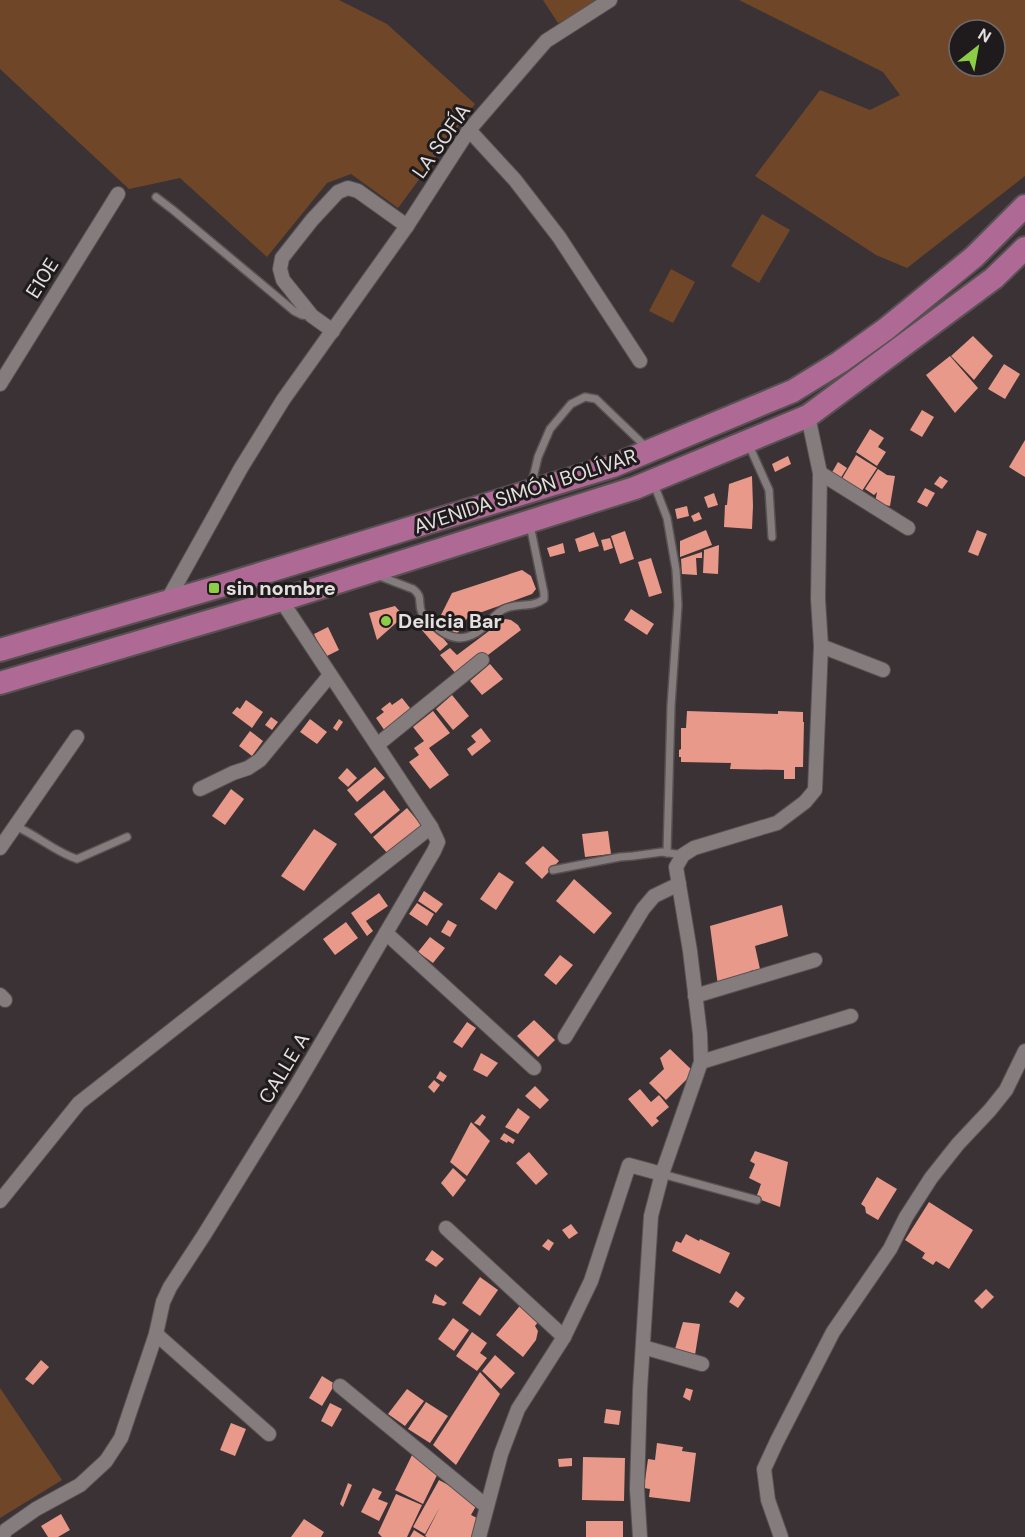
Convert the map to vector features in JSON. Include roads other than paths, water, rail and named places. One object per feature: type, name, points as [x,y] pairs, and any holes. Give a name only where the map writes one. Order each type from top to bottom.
[{"type":"highway","name":"AVENIDA SIMÓN BOLÍVAR","points":[[1,648],[167,601],[613,466],[793,391],[840,362],[886,329],[974,257],[1025,206]]},
{"type":"highway","name":"AVENIDA SIMÓN BOLÍVAR","points":[[0,682],[280,600],[635,488],[808,416],[994,278],[1025,248]]},
{"type":"street","name":"LA SOFÍA","points":[[167,601],[241,468],[283,400],[407,226],[469,130],[546,41],[610,0]]},
{"type":"street","points":[[469,130],[516,180],[559,237],[640,361]]},
{"type":"street","points":[[333,331],[312,316],[284,280],[280,269],[282,258],[338,192],[348,188],[358,191],[407,226]]},
{"type":"street","name":"E10E","points":[[0,384],[118,194]]},
{"type":"street","points":[[640,1537],[637,1489],[651,1216],[662,1174],[701,1062],[695,996],[676,867],[683,855],[694,848],[777,823],[805,802],[815,790],[821,646],[818,599],[820,472],[808,416]]},
{"type":"street","points":[[820,472],[908,528]]},
{"type":"street","points":[[0,1201],[79,1102],[431,826],[280,600]]},
{"type":"street","points":[[821,646],[883,670]]},
{"type":"street","points":[[377,745],[483,660]]},
{"type":"street","points":[[200,789],[248,768],[260,760],[330,675]]},
{"type":"street","points":[[0,848],[77,737]]},
{"type":"street","name":"CALLE A","points":[[2,1537],[6,1530],[36,1509],[80,1485],[106,1461],[121,1438],[156,1334],[163,1302],[170,1287],[296,1088],[434,851],[438,842],[431,826]]},
{"type":"street","points":[[565,1037],[643,909],[654,896],[679,884]]},
{"type":"street","points":[[386,933],[534,1068]]},
{"type":"street","points":[[695,996],[815,960]]},
{"type":"street","points":[[701,1062],[851,1016]]},
{"type":"street","points":[[781,1537],[768,1500],[765,1469],[777,1441],[833,1332],[890,1249],[906,1217],[931,1178],[1006,1090],[1025,1051]]},
{"type":"street","points":[[479,1537],[501,1454],[518,1409],[564,1337],[591,1281],[629,1165],[662,1174]]},
{"type":"street","points":[[446,1228],[564,1337]]},
{"type":"street","points":[[156,1334],[269,1434]]},
{"type":"street","points":[[643,1347],[702,1364]]},
{"type":"street","points":[[340,1386],[486,1506]]},
{"type":"lane","points":[[156,197],[294,311],[312,316]]},
{"type":"lane","points":[[530,492],[538,457],[550,429],[571,404],[585,397],[596,399],[650,451]]},
{"type":"lane","points":[[747,441],[769,490],[772,537]]},
{"type":"lane","points":[[652,481],[667,518],[676,570],[678,605],[671,706],[667,853]]},
{"type":"lane","points":[[368,572],[413,589],[420,596],[420,608],[431,622],[441,632],[454,638],[461,638],[476,633],[505,608],[538,603],[544,599],[530,521]]},
{"type":"lane","points":[[15,826],[77,859],[127,837]]},
{"type":"lane","points":[[552,870],[603,859],[662,852],[683,855]]},
{"type":"lane","points":[[662,1174],[757,1200]]},
{"type":"place","name":"sin nombre","points":[[214,588]]},
{"type":"place","name":"Delicia Bar","points":[[386,621]]}]
